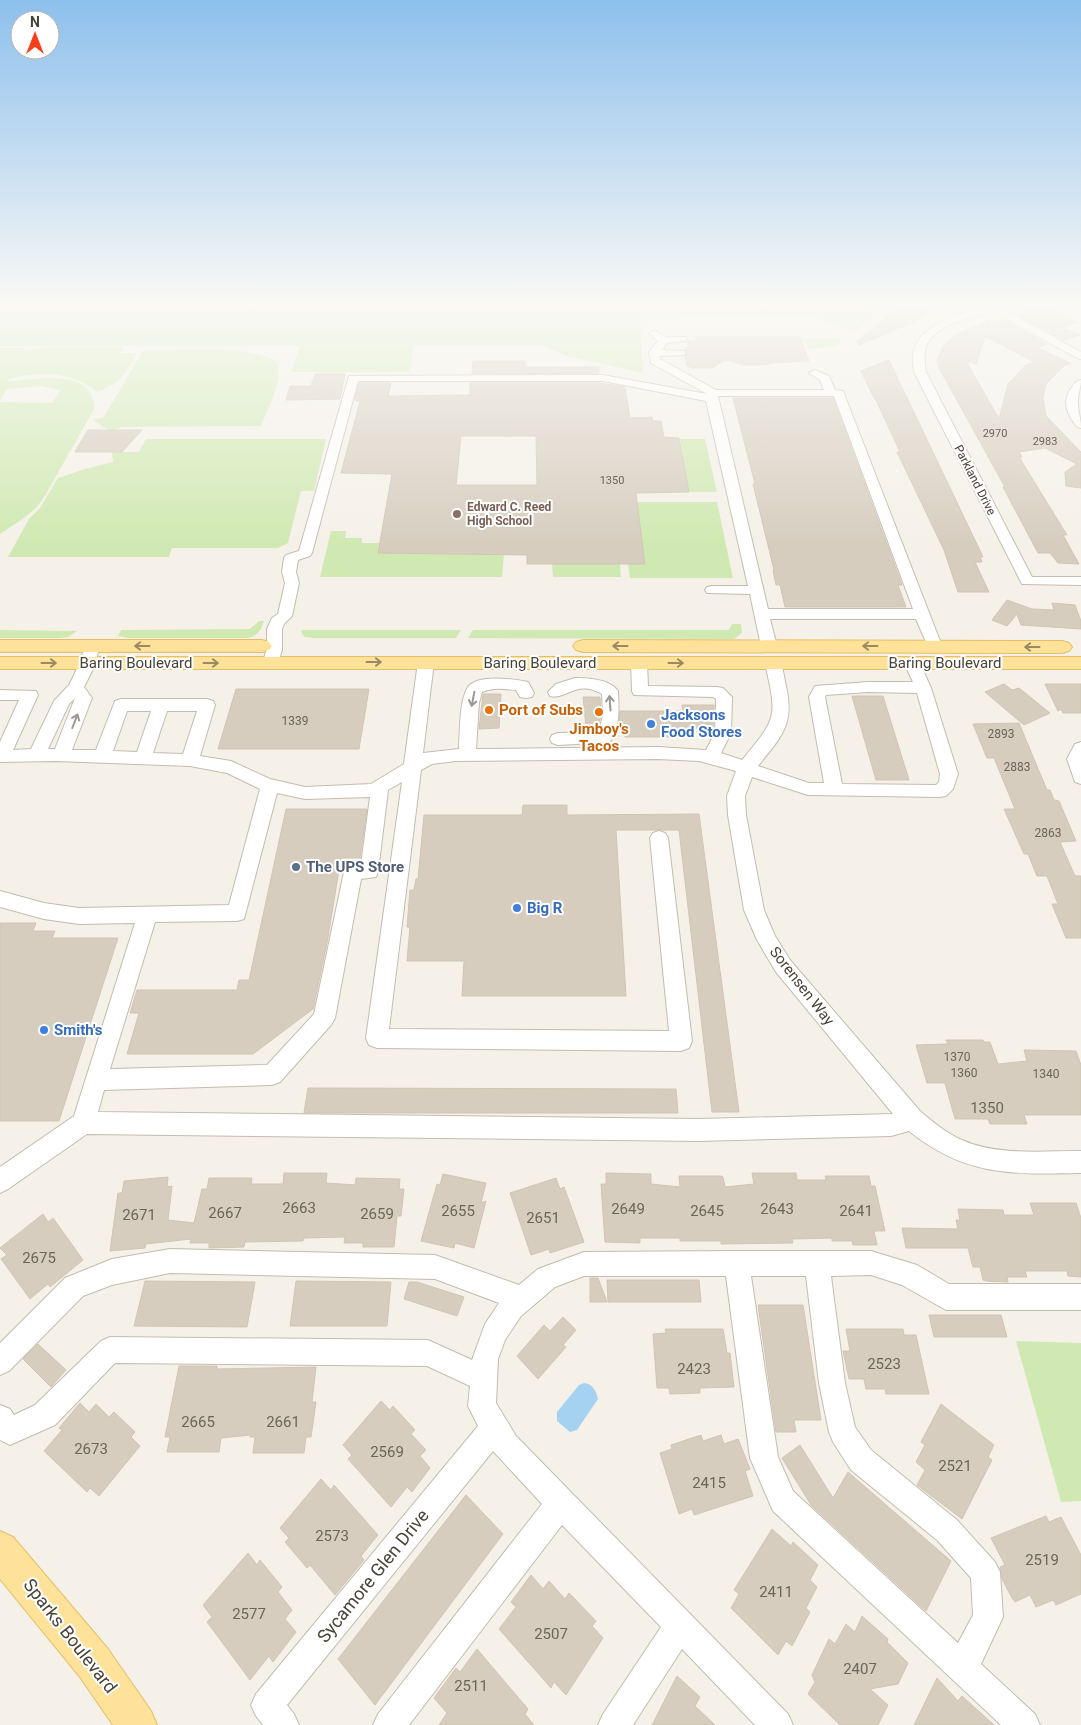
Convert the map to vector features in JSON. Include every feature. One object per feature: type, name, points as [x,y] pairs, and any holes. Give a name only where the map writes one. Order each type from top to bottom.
[{"type":"main road","name":"Baring Boulevard","points":[[0,646],[89,654],[771,654],[912,663],[1081,663]]},
{"type":"main road","name":"Baring Boulevard","points":[[273,654],[426,662],[639,663],[934,646],[1081,647]]},
{"type":"main road","name":"Baring Boulevard","points":[[0,663],[89,654]]},
{"type":"main road","name":"Sparks Boulevard","points":[[0,1550],[94,1663],[137,1725]]},
{"type":"street","points":[[273,654],[289,632],[291,621],[290,618],[285,616],[292,583],[289,567],[291,558],[305,553],[351,384]]},
{"type":"street","points":[[645,384],[713,395],[839,393],[934,646]]},
{"type":"street","points":[[694,384],[713,395]]},
{"type":"street","points":[[828,384],[831,393]]},
{"type":"street","name":"Parkland Drive","points":[[926,384],[1027,581],[1081,581]]},
{"type":"street","points":[[1080,384],[1072,395],[1071,403],[1073,412],[1081,424]]},
{"type":"street","name":"Sorensen Way","points":[[713,395],[782,703],[781,717],[773,735],[746,768],[736,796],[737,815],[754,910],[767,940],[783,966],[912,1119],[929,1134],[950,1147],[971,1156],[999,1162],[1081,1162]]},
{"type":"street","points":[[712,590],[756,590]]},
{"type":"street","points":[[761,614],[922,614]]},
{"type":"street","points":[[37,755],[62,701],[76,688],[89,654]]},
{"type":"street","points":[[426,662],[377,1038],[681,1041],[659,838]]},
{"type":"street","points":[[639,663],[640,691],[717,692],[724,697],[723,733],[711,757]]},
{"type":"street","points":[[0,695],[30,695],[1,756],[37,755],[190,760],[230,767],[270,785],[305,793],[374,790],[428,758],[467,755],[658,753],[711,757],[808,788],[940,791],[947,784],[949,774],[923,688],[912,663]]},
{"type":"street","points":[[467,755],[471,703],[475,689],[485,684],[508,684],[522,686],[526,693]]},
{"type":"street","points":[[556,692],[564,685],[585,684],[602,686],[610,691],[612,720],[610,729],[604,738],[558,739]]},
{"type":"street","points":[[834,790],[817,697],[821,690],[868,687],[923,688]]},
{"type":"street","points":[[61,756],[84,698],[76,688]]},
{"type":"street","points":[[102,757],[121,705],[207,705],[190,760]]},
{"type":"street","points":[[143,758],[161,705]]},
{"type":"street","points":[[1080,748],[1076,759],[1081,778]]},
{"type":"street","points":[[0,899],[44,911],[79,916],[237,913],[270,785]]},
{"type":"street","points":[[96,1080],[272,1075],[324,1018],[353,872],[369,872],[380,786]]},
{"type":"street","points":[[83,1123],[147,915]]},
{"type":"street","points":[[0,1181],[83,1123],[699,1130],[890,1125],[912,1119]]},
{"type":"street","points":[[0,1362],[74,1286],[112,1272],[170,1261],[435,1267],[522,1298]]},
{"type":"street","points":[[817,1263],[832,1383],[843,1432],[861,1460],[947,1530],[985,1572],[988,1617],[962,1668]]},
{"type":"street","points":[[777,1725],[506,1446],[482,1406],[485,1359],[494,1333],[512,1307],[547,1278],[584,1264],[871,1263],[908,1274],[946,1297],[1081,1297]]},
{"type":"street","points":[[737,1264],[764,1458],[783,1501],[1024,1725]]},
{"type":"street","points":[[0,1419],[10,1431],[45,1415],[110,1350],[428,1353],[484,1380]]},
{"type":"street","name":"Sycamore Glen Drive","points":[[283,1725],[268,1705],[495,1427]]},
{"type":"street","points":[[390,1725],[561,1503]]},
{"type":"street","points":[[614,1725],[680,1625]]},
{"type":"green space","points":[[0,384],[81,384],[92,395],[94,409],[37,507],[0,534],[0,402],[52,403],[61,390],[40,386],[7,389],[0,401]]},
{"type":"green space","points":[[86,384],[112,384],[97,392]]},
{"type":"green space","points":[[123,384],[277,384],[261,426],[122,427],[110,431],[93,420],[104,417]]},
{"type":"green space","points":[[146,439],[326,439],[314,491],[301,491],[288,543],[278,548],[172,548],[169,557],[8,557],[29,519],[40,508],[58,478],[113,462],[112,452],[139,452]]},
{"type":"green space","points":[[680,439],[705,439],[717,492],[689,492]]},
{"type":"green space","points":[[637,502],[717,502],[733,578],[630,578],[628,564],[645,564]]},
{"type":"green space","points":[[331,531],[346,531],[345,538],[362,538],[362,543],[379,543],[378,553],[504,554],[502,577],[320,577]]},
{"type":"green space","points":[[552,564],[620,564],[621,577],[553,577]]},
{"type":"green space","points":[[259,621],[264,621],[261,630],[248,638],[129,638],[118,636],[121,630],[250,629]]},
{"type":"green space","points":[[732,624],[741,624],[742,633],[734,639],[468,638],[473,630],[729,630]]},
{"type":"green space","points":[[0,630],[77,631],[68,637],[60,638],[0,638]]},
{"type":"green space","points":[[301,630],[461,630],[456,638],[313,638],[305,637]]},
{"type":"green space","points":[[1016,1341],[1081,1343],[1081,1501],[1061,1502]]},
{"type":"water","points":[[584,1383],[594,1388],[598,1399],[577,1430],[570,1432],[557,1421],[557,1412],[579,1385]]},
{"type":"building","points":[[343,384],[340,399],[286,400],[290,386]]},
{"type":"building","points":[[359,384],[391,384],[388,396],[470,395],[470,384],[609,384],[625,387],[630,418],[652,417],[653,421],[661,421],[664,437],[679,438],[689,492],[636,493],[645,564],[527,564],[527,555],[378,553],[392,474],[341,473],[360,401],[356,401]],"holes":[[[461,436],[536,436],[537,485],[456,485]]]},
{"type":"building","points":[[868,384],[901,384],[983,557],[980,557],[982,562],[975,562],[989,592],[958,592],[944,550],[897,452],[900,452]]},
{"type":"building","points":[[948,384],[979,384],[999,419],[1008,384],[1046,384],[1043,398],[1046,416],[1081,452],[1081,488],[1066,486],[1065,472],[1077,464],[1045,448],[1019,452],[1022,457],[1019,457],[1067,535],[1063,535],[1079,564],[1058,563],[1050,553],[1038,553],[1003,487],[1005,487]]},
{"type":"building","points":[[733,398],[833,398],[902,585],[898,585],[906,607],[785,607],[780,585],[776,585],[753,484],[755,484]]},
{"type":"building","points":[[88,430],[142,430],[122,452],[75,452]]},
{"type":"building","points":[[1007,600],[1032,609],[1054,610],[1052,603],[1075,605],[1081,621],[1081,629],[1021,625],[1017,614],[1007,626],[992,620]]},
{"type":"building","points":[[1004,684],[1012,690],[1019,688],[1050,713],[1024,725],[985,692]]},
{"type":"building","points":[[1045,684],[1081,684],[1081,713],[1063,713],[1061,709],[1058,711]]},
{"type":"building","points":[[236,689],[369,689],[359,749],[218,749]]},
{"type":"building","name":"Port of Subs","points":[[483,694],[501,694],[499,728],[479,729]]},
{"type":"building","points":[[852,696],[883,696],[909,780],[876,780]]},
{"type":"building","name":"Jimboy's Tacos","points":[[583,697],[600,697],[601,715],[598,727],[586,727]]},
{"type":"building","name":"Jacksons Food Stores","points":[[682,705],[714,705],[713,728],[678,728],[679,737],[625,737],[625,727],[618,727],[620,711],[683,711]]},
{"type":"building","points":[[1019,723],[1047,790],[1050,790],[1054,800],[1059,801],[1076,841],[1060,842],[1075,876],[1081,876],[1081,938],[1066,938],[1052,904],[1058,904],[1047,876],[1037,876],[1028,854],[1024,854],[1004,809],[1015,809],[994,758],[987,758],[973,724]]},
{"type":"building","name":"Big R","points":[[523,805],[567,805],[567,815],[699,814],[739,1112],[712,1112],[679,830],[616,830],[626,996],[462,996],[464,961],[407,961],[410,927],[407,927],[410,890],[414,890],[416,879],[418,879],[424,815],[522,815]]},
{"type":"building","points":[[286,809],[367,809],[360,858],[341,858],[327,943],[313,1009],[253,1054],[127,1054],[139,1013],[130,1013],[137,990],[237,990],[239,980],[249,980]]},
{"type":"building","name":"Smith's","points":[[0,923],[36,923],[33,931],[55,931],[52,938],[118,938],[59,1121],[0,1121]]},
{"type":"building","points":[[946,1040],[983,1040],[984,1042],[990,1042],[998,1064],[1027,1061],[1024,1050],[1076,1051],[1081,1065],[1081,1115],[1024,1115],[1027,1124],[990,1124],[988,1119],[955,1119],[945,1083],[927,1083],[916,1045],[948,1044]]},
{"type":"building","points":[[308,1088],[676,1089],[678,1113],[304,1113]]},
{"type":"building","points":[[284,1173],[327,1173],[326,1183],[355,1185],[356,1178],[400,1179],[399,1189],[404,1189],[401,1216],[397,1216],[394,1247],[363,1247],[363,1243],[344,1243],[345,1237],[304,1238],[303,1241],[245,1242],[244,1247],[209,1248],[209,1243],[190,1243],[191,1239],[146,1244],[145,1248],[110,1251],[118,1193],[122,1193],[124,1181],[168,1177],[167,1187],[172,1186],[168,1220],[194,1223],[202,1189],[207,1189],[209,1178],[252,1178],[251,1184],[283,1184]]},
{"type":"building","points":[[606,1173],[651,1174],[651,1184],[680,1187],[679,1176],[721,1176],[723,1177],[725,1187],[754,1184],[752,1173],[796,1173],[797,1180],[826,1180],[825,1176],[869,1176],[871,1186],[875,1186],[885,1231],[874,1231],[877,1245],[853,1245],[852,1241],[832,1241],[832,1238],[792,1239],[793,1243],[721,1244],[721,1241],[680,1241],[680,1238],[640,1238],[640,1243],[605,1242],[601,1184],[606,1184]]},
{"type":"building","points":[[443,1174],[486,1183],[481,1203],[486,1201],[474,1248],[455,1243],[454,1248],[421,1241],[437,1184],[440,1185]]},
{"type":"building","points":[[556,1178],[560,1189],[564,1187],[584,1242],[550,1253],[549,1249],[531,1255],[510,1193]]},
{"type":"building","points":[[1030,1203],[1076,1203],[1081,1218],[1081,1277],[1068,1276],[1067,1271],[1025,1271],[1027,1277],[1007,1277],[1008,1282],[987,1281],[983,1280],[980,1267],[973,1267],[968,1248],[906,1248],[902,1228],[958,1229],[956,1220],[960,1220],[958,1209],[1003,1210],[1004,1215],[1034,1215]]},
{"type":"building","points":[[43,1214],[48,1222],[53,1218],[83,1260],[50,1287],[48,1284],[30,1299],[1,1259],[7,1255],[0,1248]]},
{"type":"building","points":[[590,1278],[598,1278],[607,1302],[590,1302]]},
{"type":"building","points":[[607,1280],[699,1280],[701,1302],[608,1302]]},
{"type":"building","points":[[145,1281],[255,1282],[247,1327],[134,1326]]},
{"type":"building","points":[[296,1281],[391,1282],[387,1326],[290,1326]]},
{"type":"building","points":[[409,1282],[417,1282],[464,1297],[457,1316],[404,1299]]},
{"type":"building","points":[[758,1305],[803,1305],[821,1420],[794,1420],[796,1432],[776,1432]]},
{"type":"building","points":[[929,1315],[1001,1315],[1007,1337],[934,1337]]},
{"type":"building","points":[[563,1317],[576,1330],[563,1345],[566,1347],[538,1379],[517,1356],[544,1325],[550,1331]]},
{"type":"building","points":[[665,1329],[723,1329],[727,1353],[730,1353],[734,1387],[700,1388],[700,1393],[670,1394],[669,1388],[657,1388],[653,1334],[666,1333]]},
{"type":"building","points":[[846,1329],[903,1329],[904,1335],[916,1335],[929,1394],[886,1394],[885,1389],[866,1389],[864,1379],[849,1379],[843,1351],[850,1351]]},
{"type":"building","points":[[38,1344],[66,1370],[51,1387],[23,1359]]},
{"type":"building","points":[[179,1366],[217,1366],[217,1369],[316,1367],[312,1402],[316,1402],[311,1437],[306,1437],[304,1453],[253,1453],[255,1437],[250,1437],[250,1435],[221,1438],[219,1452],[167,1452],[170,1437],[165,1437]]},
{"type":"building","points":[[381,1401],[390,1410],[393,1406],[415,1430],[411,1434],[426,1450],[420,1456],[430,1468],[412,1492],[407,1487],[391,1507],[348,1459],[352,1455],[343,1445]]},
{"type":"building","points":[[80,1403],[89,1412],[96,1404],[109,1417],[114,1412],[135,1432],[131,1437],[140,1446],[99,1496],[90,1488],[87,1492],[44,1451],[62,1430],[59,1428]]},
{"type":"building","points":[[941,1404],[994,1445],[988,1457],[992,1460],[962,1519],[917,1485],[925,1470],[916,1462],[925,1445],[921,1442]]},
{"type":"building","points":[[701,1435],[703,1441],[721,1435],[724,1444],[738,1439],[750,1469],[745,1471],[753,1496],[694,1515],[692,1509],[679,1514],[660,1453],[672,1449],[671,1445]]},
{"type":"building","points":[[800,1445],[833,1498],[848,1472],[951,1561],[926,1611],[811,1505],[782,1458]]},
{"type":"building","points":[[321,1479],[331,1490],[334,1485],[378,1535],[361,1556],[364,1560],[335,1595],[310,1565],[307,1568],[285,1542],[289,1538],[280,1528]]},
{"type":"building","points":[[466,1495],[503,1534],[375,1705],[338,1659]]},
{"type":"building","points":[[1046,1516],[1049,1522],[1061,1517],[1081,1555],[1081,1594],[1056,1605],[1053,1600],[1036,1607],[1030,1595],[1015,1602],[1012,1598],[1002,1579],[1000,1567],[1005,1565],[991,1538]]},
{"type":"building","points":[[772,1529],[791,1546],[793,1542],[818,1565],[810,1580],[817,1587],[806,1608],[810,1612],[792,1646],[786,1641],[778,1655],[731,1608],[739,1594],[734,1590]]},
{"type":"building","points":[[248,1553],[257,1565],[260,1560],[282,1587],[278,1592],[292,1610],[285,1619],[296,1632],[273,1662],[269,1656],[250,1680],[207,1622],[212,1617],[203,1605]]},
{"type":"building","points":[[531,1575],[543,1589],[549,1581],[565,1599],[569,1593],[596,1621],[592,1626],[603,1638],[566,1695],[554,1682],[551,1688],[499,1629],[516,1607],[511,1602]]},
{"type":"building","points":[[862,1616],[888,1639],[887,1642],[908,1663],[898,1684],[870,1689],[888,1705],[878,1725],[840,1725],[808,1694],[815,1682],[812,1675],[829,1639],[835,1644],[846,1624],[855,1632]]},
{"type":"building","points":[[477,1649],[528,1709],[525,1714],[534,1725],[439,1725],[447,1713],[434,1698],[456,1668],[460,1672]]},
{"type":"building","points":[[677,1676],[700,1697],[695,1706],[715,1725],[652,1725]]},
{"type":"building","points":[[937,1678],[958,1701],[962,1696],[994,1725],[914,1725]]},
{"type":"place","name":"Edward C. Reed High School","points":[[457,514]]},
{"type":"place","name":"Port of Subs","points":[[489,710]]},
{"type":"place","name":"Jimboy's Tacos","points":[[599,712]]},
{"type":"place","name":"Jacksons Food Stores","points":[[651,724]]},
{"type":"place","name":"The UPS Store","points":[[296,867]]},
{"type":"place","name":"Big R","points":[[517,908]]},
{"type":"place","name":"Smith's","points":[[44,1030]]}]
